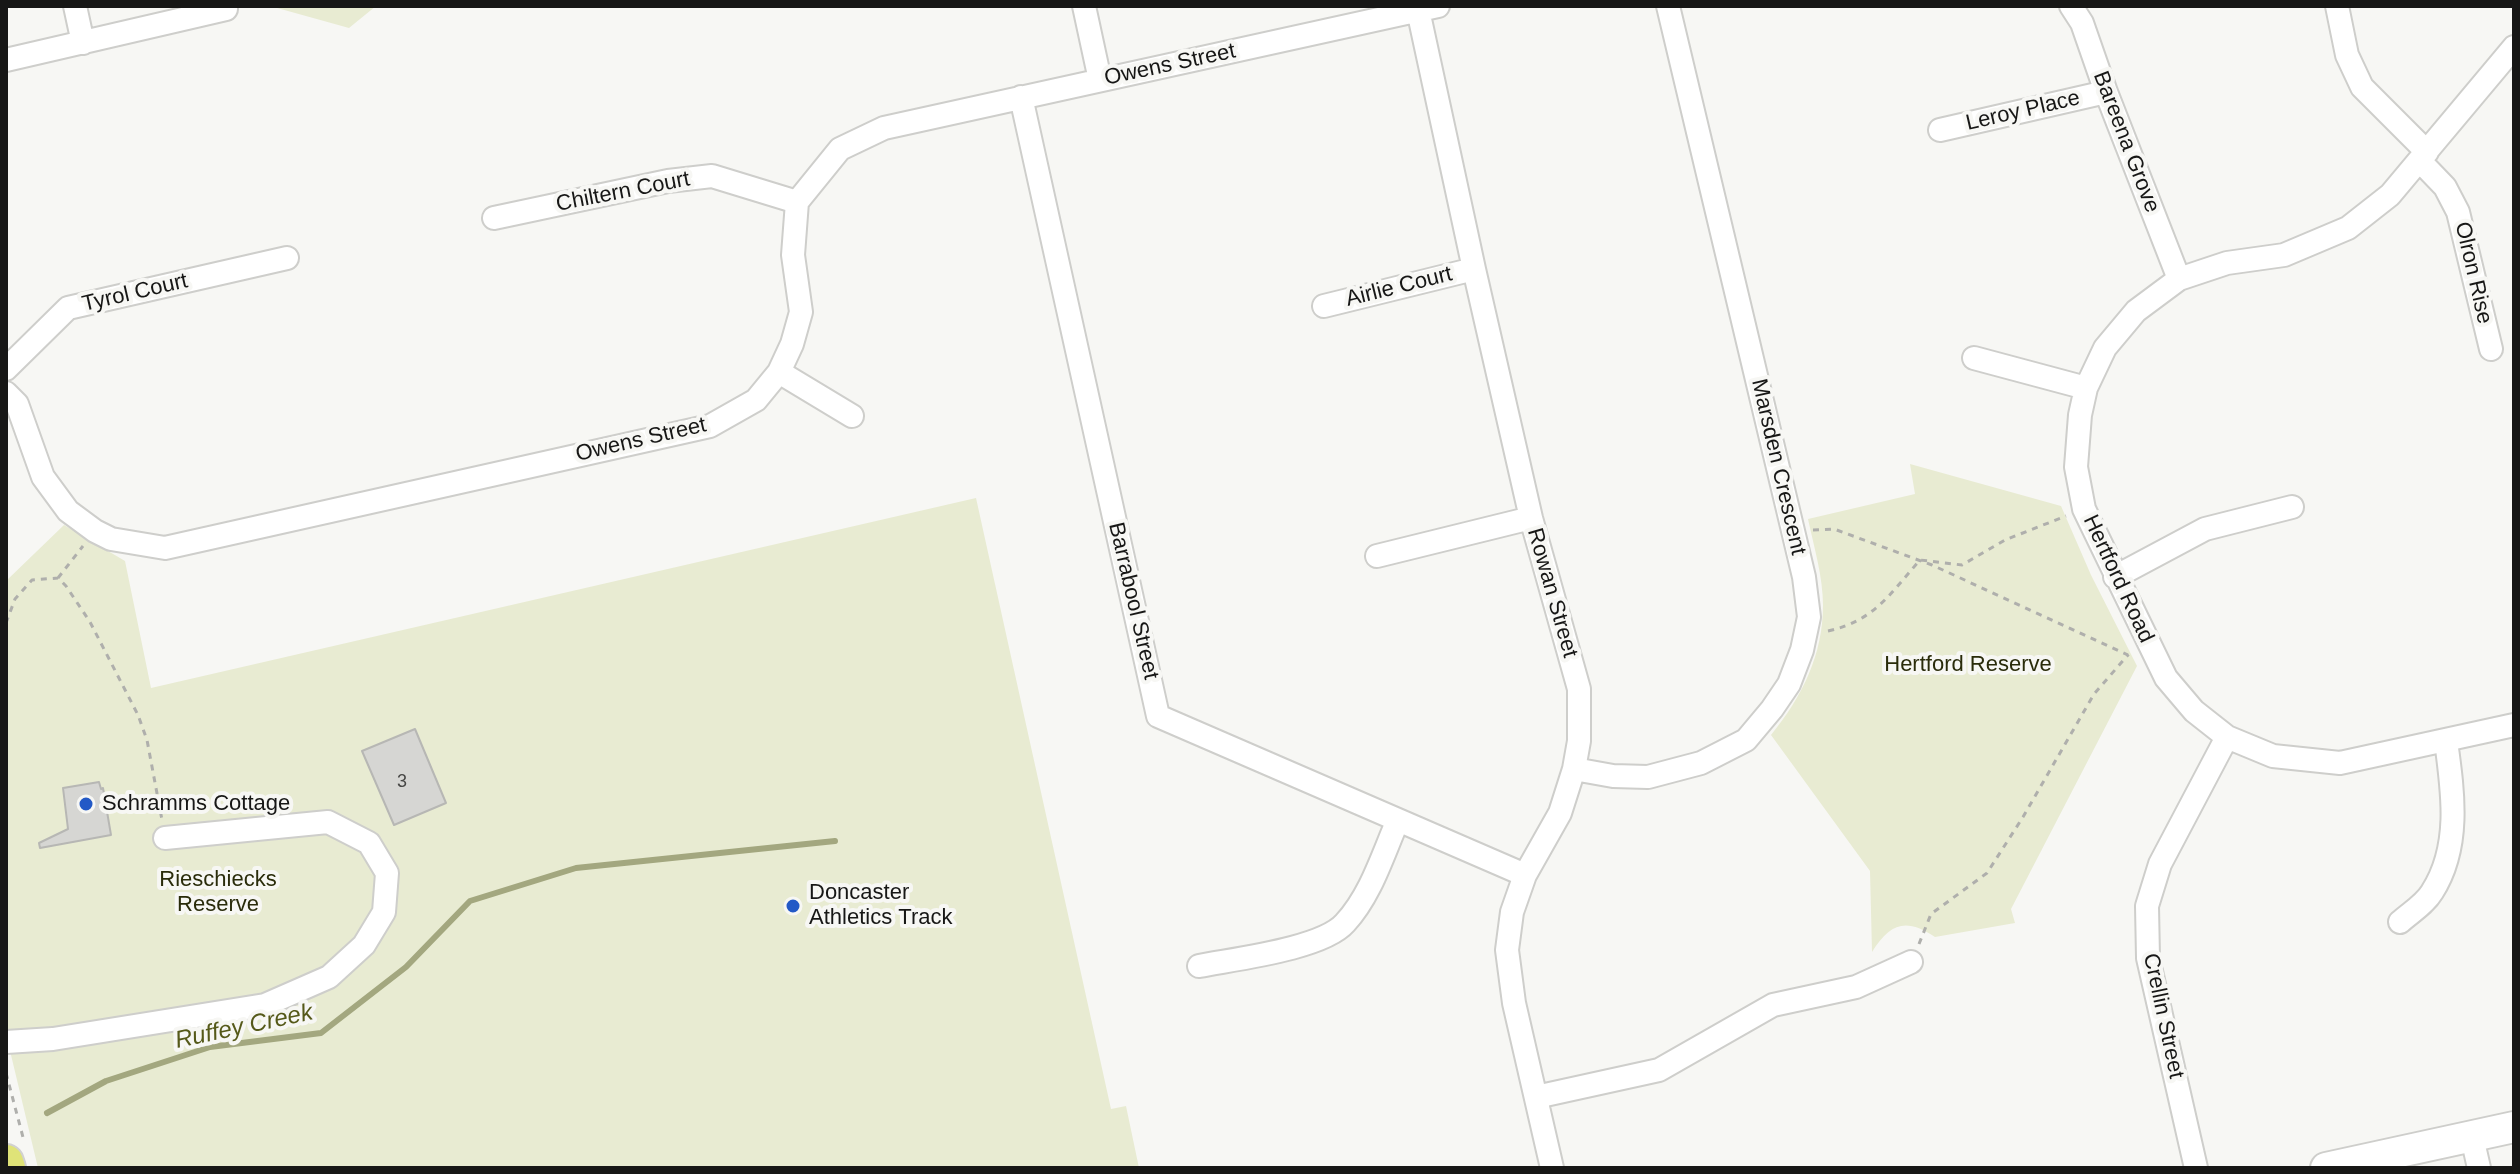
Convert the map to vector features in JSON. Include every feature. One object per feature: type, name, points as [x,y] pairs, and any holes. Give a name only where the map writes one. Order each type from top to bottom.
[{"type":"main road","points":[[2326,1168],[2514,1127]]},
{"type":"street","points":[[75,6],[83,43]]},
{"type":"street","points":[[1084,6],[1100,80]]},
{"type":"street","name":"Marsden Crescent","points":[[1574,769],[1613,776],[1648,777],[1701,763],[1746,740],[1789,684],[1809,617],[1804,577],[1668,6]]},
{"type":"street","name":"Bareena Grove","points":[[2071,6],[2082,23],[2179,279]]},
{"type":"street","name":"Olron Rise","points":[[2337,6],[2347,55],[2362,87],[2424,156],[2458,212],[2491,349]]},
{"type":"street","name":"Owens Street","points":[[6,393],[17,404],[43,477],[68,511],[111,539],[165,548],[710,426],[756,400],[779,372],[792,344],[801,312],[793,255],[797,202],[840,149],[884,128],[1428,8]]},
{"type":"street","name":"Rowan Street","points":[[1428,8],[1474,269],[1531,518],[1579,689],[1579,741],[1574,769],[1560,813],[1525,875],[1512,912],[1507,950],[1514,1003],[1552,1168]]},
{"type":"street","points":[[6,60],[226,9]]},
{"type":"street","name":"Hertford Road","points":[[2514,47],[2390,195],[2348,228],[2284,255],[2227,263],[2179,279],[2136,311],[2105,348],[2086,388],[2080,415],[2076,467],[2084,509],[2166,678],[2194,711],[2227,737],[2273,756],[2340,763],[2514,725]]},
{"type":"street","name":"Leroy Place","points":[[1940,130],[2106,92]]},
{"type":"street","name":"Barrabool Street","points":[[1021,97],[1158,716],[1525,875]]},
{"type":"street","name":"Chiltern Court","points":[[494,218],[668,181],[712,176],[797,202]]},
{"type":"street","name":"Tyrol Court","points":[[6,369],[68,308],[287,258]]},
{"type":"street","name":"Airlie Court","points":[[1324,306],[1474,269]]},
{"type":"street","points":[[1974,358],[2086,388]]},
{"type":"street","points":[[779,372],[852,416]]},
{"type":"street","points":[[2115,577],[2205,529],[2292,507]]},
{"type":"street","points":[[1377,556],[1531,518]]},
{"type":"street","name":"Crellin Street","points":[[2196,1168],[2148,958],[2147,906],[2160,864],[2227,737]]},
{"type":"street","points":[[2400,922],[2431,894],[2449,853],[2453,798],[2446,741]]},
{"type":"street","points":[[1199,966],[1304,946],[1343,926],[1367,890],[1398,820]]},
{"type":"street","points":[[6,1042],[53,1039],[265,1005],[329,977],[364,945],[384,912],[387,873],[369,843],[328,822],[165,838]]},
{"type":"street","points":[[1536,1097],[1659,1070],[1773,1005],[1856,987],[1911,962]]},
{"type":"street","points":[[2472,1137],[2479,1168]]},
{"type":"path","points":[[1920,560],[1962,565],[2005,540],[2084,509]]},
{"type":"path","points":[[1793,532],[1834,529],[1920,560],[2128,655]]},
{"type":"path","points":[[6,623],[15,599],[32,580],[58,578],[95,531]]},
{"type":"path","points":[[1805,636],[1851,626],[1874,611],[1920,560]]},
{"type":"path","points":[[58,578],[90,622],[138,715],[147,740],[165,838]]},
{"type":"path","points":[[1911,962],[1931,914],[1987,873],[2094,694],[2128,655],[2147,641]]},
{"type":"path","points":[[6,1073],[12,1157]]},
{"type":"green space","points":[[270,6],[376,6],[349,28]]},
{"type":"green space","name":"Hertford Reserve","points":[[1910,464],[2061,506],[2091,575],[2137,666],[2011,909],[2015,923],[1935,937],[1915,927],[1899,926],[1885,935],[1872,952],[1870,871],[1771,735],[1801,690],[1819,641],[1823,594],[1808,519],[1915,494]]},
{"type":"green space","name":"Rieschiecks Reserve","points":[[976,498],[1111,1109],[1126,1106],[1139,1168],[38,1168],[6,1034],[6,581],[64,525],[125,561],[151,688]]},
{"type":"building","points":[[415,729],[446,803],[394,825],[362,751]]},
{"type":"building","name":"Schramms Cottage","points":[[99,782],[103,788],[111,835],[40,848],[39,843],[68,829],[63,788]]},
{"type":"waterway","name":"Ruffey Creek","points":[[47,1113],[106,1081],[210,1047],[321,1033],[406,967],[470,901],[576,868],[835,841]]},
{"type":"place","name":"Schramms Cottage","points":[[86,804]]},
{"type":"place","name":"Doncaster Athletics Track","points":[[793,906]]}]
